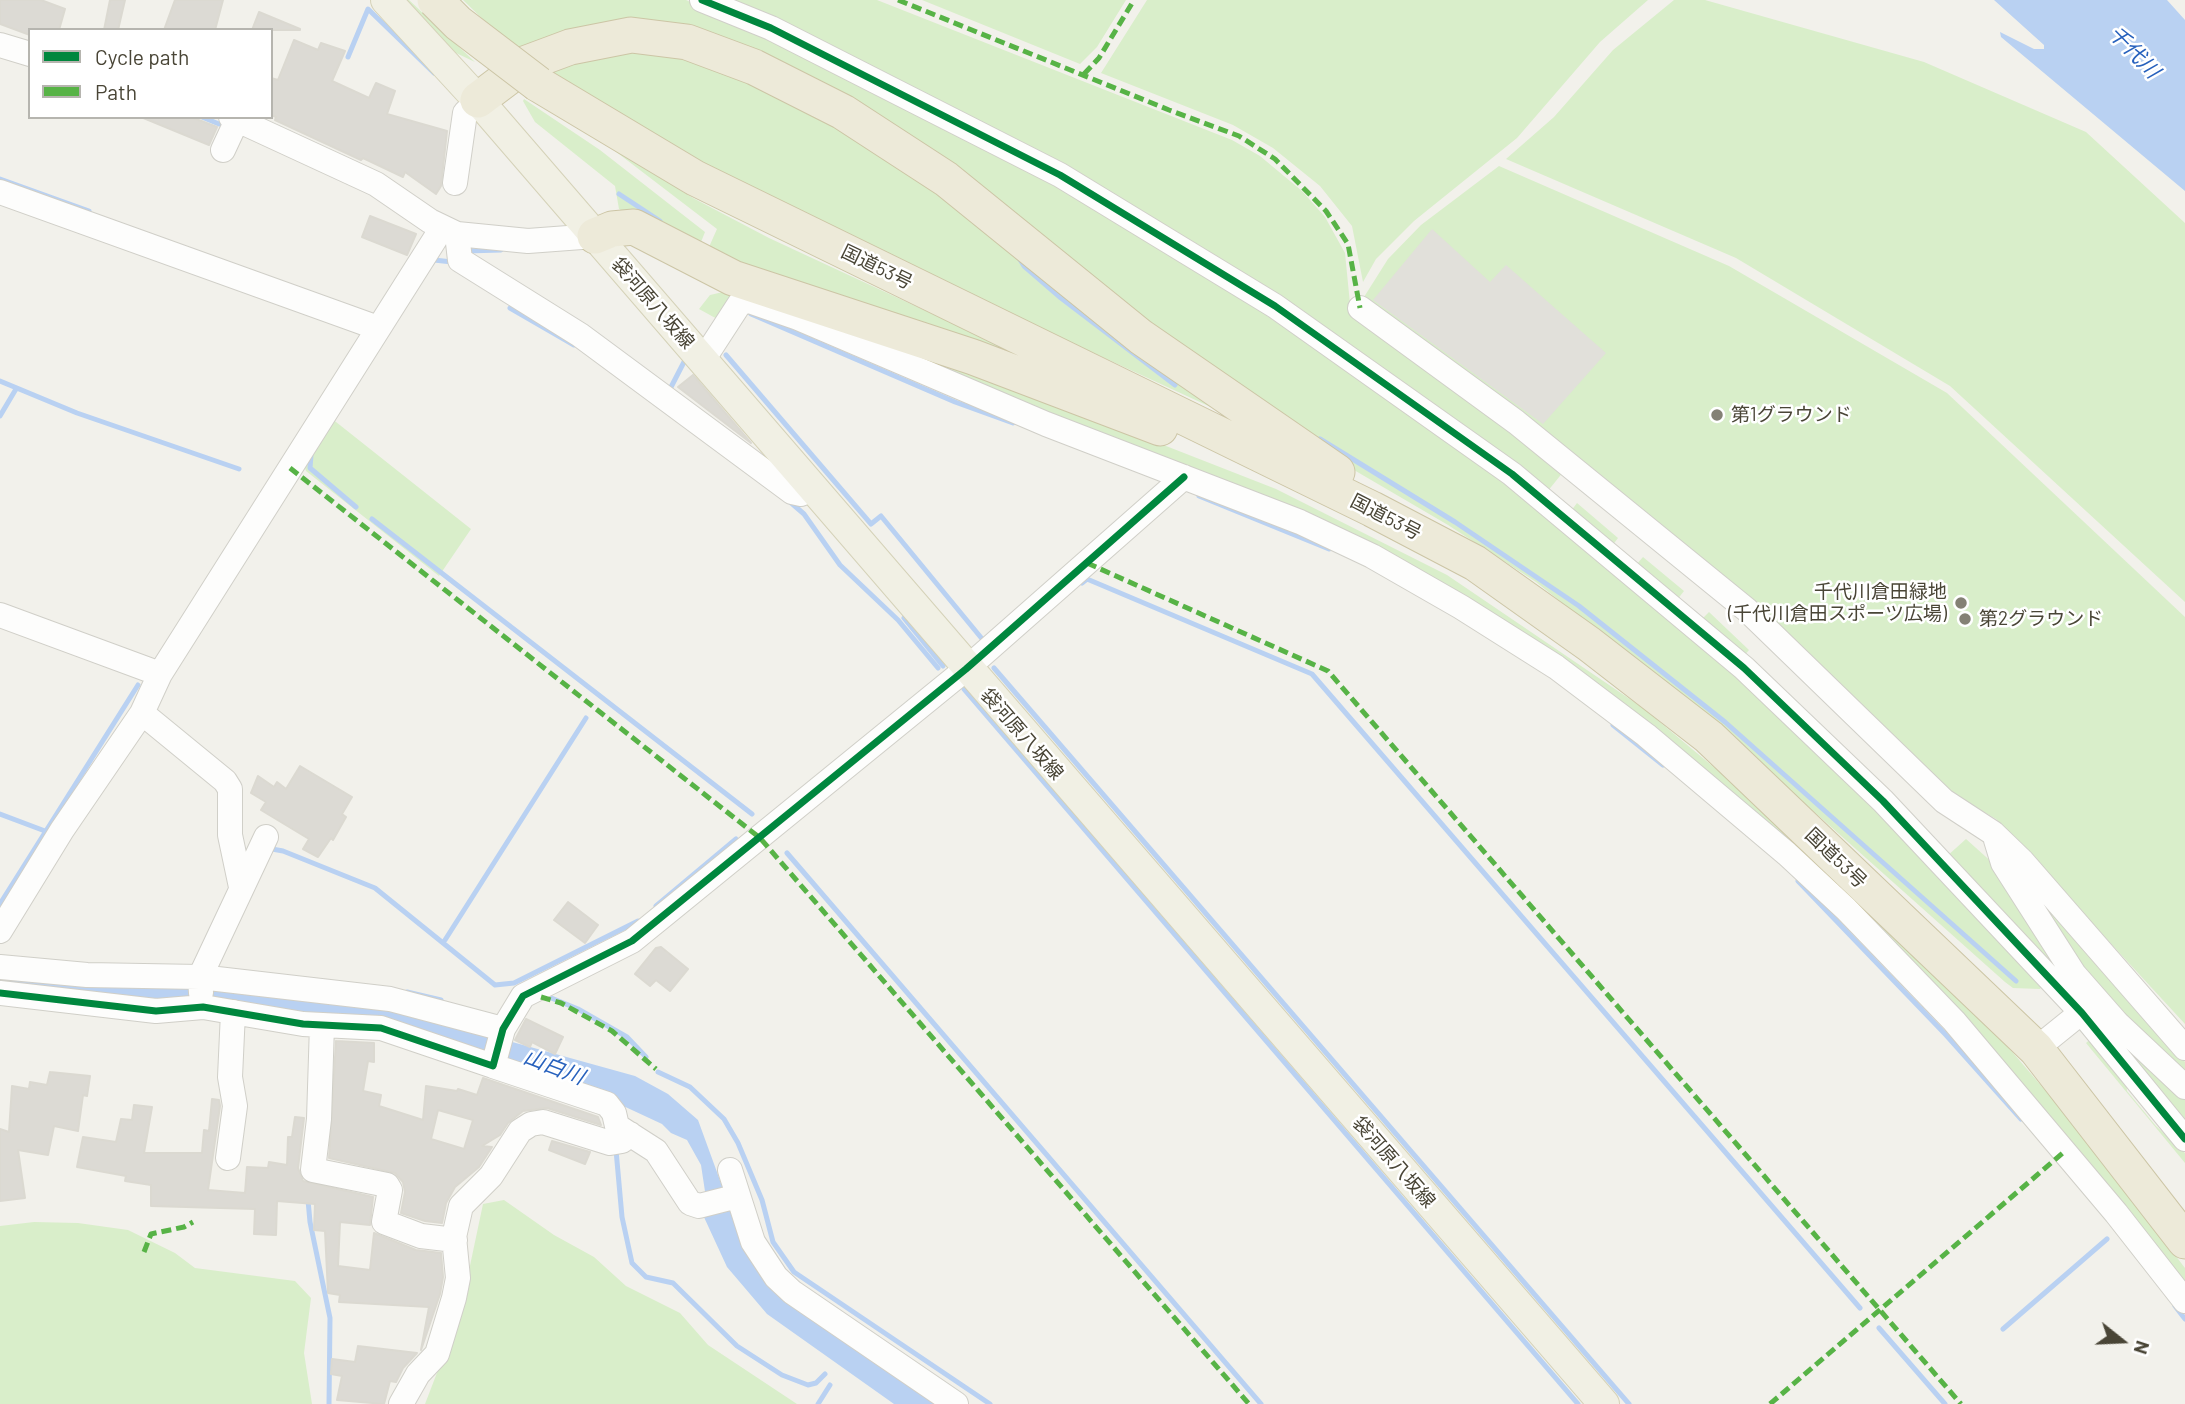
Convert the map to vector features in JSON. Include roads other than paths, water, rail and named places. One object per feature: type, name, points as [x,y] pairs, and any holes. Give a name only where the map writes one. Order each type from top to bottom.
[{"type":"highway","name":"国道53号","points":[[435,0],[458,23],[538,83],[695,178],[1475,562],[1589,644],[1709,737],[2036,1049],[2185,1241]]},
{"type":"highway","points":[[478,100],[527,63],[570,47],[631,35],[687,43],[754,67],[843,112],[946,179],[1140,337],[1244,410],[1475,562]]},
{"type":"highway","points":[[595,236],[612,229],[634,227],[733,278],[974,357],[1372,509]]},
{"type":"main road","name":"袋河原八坂線","points":[[386,0],[478,100],[966,669],[1604,1404]]},
{"type":"street","points":[[702,0],[771,28],[1060,175],[1275,306],[1490,458],[1744,668],[1883,801],[2089,1006],[2185,1139]]},
{"type":"street","points":[[0,45],[28,53]]},
{"type":"street","points":[[455,183],[465,113],[478,100]]},
{"type":"street","points":[[223,150],[234,119]]},
{"type":"street","points":[[236,119],[376,184],[449,231],[527,241],[595,236]]},
{"type":"street","points":[[0,191],[378,328]]},
{"type":"street","points":[[0,931],[62,830],[142,713],[160,674],[378,328],[449,231]]},
{"type":"street","points":[[449,231],[460,260],[580,335],[792,492],[802,494],[814,489]]},
{"type":"street","points":[[703,360],[740,303],[749,301],[798,318],[1046,424],[1300,523],[1372,556],[1461,607],[1556,667],[1646,735],[1806,873],[1954,1021],[2116,1213],[2185,1301]]},
{"type":"street","points":[[1360,308],[1517,422],[1621,504],[1747,610],[1944,801],[1993,833],[2095,941],[2185,1048]]},
{"type":"street","points":[[493,1066],[503,1030],[523,996],[632,942],[966,669],[1184,477]]},
{"type":"street","points":[[0,615],[160,674]]},
{"type":"street","points":[[142,713],[225,781],[230,789],[230,835],[241,887]]},
{"type":"street","points":[[1993,833],[2003,863],[2074,974],[2089,1006],[2117,1023],[2185,1087]]},
{"type":"street","points":[[203,1007],[200,977],[266,837]]},
{"type":"street","points":[[0,967],[87,975],[200,977],[390,999],[503,1030]]},
{"type":"street","points":[[0,993],[156,1011],[203,1007],[322,1025],[382,1028],[607,1104],[614,1113],[617,1126],[656,1151],[680,1192],[690,1203],[699,1206],[738,1196]]},
{"type":"street","points":[[2036,1049],[2089,1006]]},
{"type":"street","points":[[228,1158],[235,1106],[230,1077],[233,1012]]},
{"type":"street","points":[[322,1025],[319,1119],[313,1170],[387,1185],[390,1190],[384,1223],[421,1236],[455,1240]]},
{"type":"street","points":[[401,1404],[418,1374],[437,1354],[457,1284],[455,1240],[461,1206],[491,1177],[520,1131],[531,1124],[543,1122],[610,1143],[622,1141],[630,1134]]},
{"type":"street","points":[[730,1170],[753,1242],[776,1278],[792,1292],[956,1404]]},
{"type":"water","name":"千代川","points":[[1994,0],[2167,0],[2185,20],[2185,191],[2001,37],[2000,32],[2034,49],[2044,49],[2044,45]]},
{"type":"water","name":"山白川","points":[[0,974],[209,984],[386,1007],[635,1076],[668,1094],[698,1120],[745,1249],[939,1404],[894,1404],[767,1314],[727,1267],[703,1215],[706,1198],[701,1165],[687,1140],[671,1133],[662,1124],[604,1097],[426,1036],[0,988]]},
{"type":"waterway","points":[[348,57],[368,9],[434,73]]},
{"type":"waterway","points":[[207,119],[219,124]]},
{"type":"waterway","points":[[0,179],[89,211]]},
{"type":"waterway","points":[[619,194],[660,221]]},
{"type":"waterway","points":[[466,251],[501,250]]},
{"type":"waterway","points":[[1019,258],[1024,266],[1061,298],[1175,385]]},
{"type":"waterway","points":[[432,263],[434,260],[452,262]]},
{"type":"waterway","points":[[510,308],[574,345]]},
{"type":"waterway","points":[[751,314],[955,402],[1013,423]]},
{"type":"waterway","points":[[726,355],[871,524],[881,516],[983,640]]},
{"type":"waterway","points":[[669,391],[685,360]]},
{"type":"waterway","points":[[0,381],[77,413],[239,469]]},
{"type":"waterway","points":[[0,416],[16,389]]},
{"type":"waterway","points":[[1320,439],[1455,522],[1579,606],[1725,722],[2016,981]]},
{"type":"waterway","points":[[311,455],[310,468],[356,507]]},
{"type":"waterway","points":[[1199,496],[1329,549]]},
{"type":"waterway","points":[[789,501],[804,514],[840,565],[898,620],[938,668]]},
{"type":"waterway","points":[[372,519],[752,814]]},
{"type":"waterway","points":[[1082,583],[1087,579],[1312,674],[1860,1308]]},
{"type":"waterway","points":[[904,618],[943,666]]},
{"type":"waterway","points":[[994,668],[1629,1404]]},
{"type":"waterway","points":[[0,904],[138,685]]},
{"type":"waterway","points":[[964,689],[1578,1404]]},
{"type":"waterway","points":[[445,940],[586,718]]},
{"type":"waterway","points":[[1613,725],[1663,765]]},
{"type":"waterway","points":[[0,814],[45,831]]},
{"type":"waterway","points":[[656,906],[736,839]]},
{"type":"waterway","points":[[268,853],[272,849],[283,851],[375,888],[495,985],[514,983],[638,921]]},
{"type":"waterway","points":[[787,853],[1261,1404]]},
{"type":"waterway","points":[[1798,881],[1946,1035],[2021,1119]]},
{"type":"waterway","points":[[407,992],[441,1000]]},
{"type":"waterway","points":[[544,995],[578,1009],[627,1037],[646,1057]]},
{"type":"waterway","points":[[658,1072],[690,1087],[724,1119],[738,1143],[762,1200],[773,1242],[794,1272],[990,1404]]},
{"type":"waterway","points":[[616,1150],[622,1217],[632,1263],[646,1277],[673,1283],[737,1346],[782,1375],[808,1385],[816,1383],[825,1374]]},
{"type":"waterway","points":[[308,1200],[330,1318],[329,1404]]},
{"type":"waterway","points":[[2003,1329],[2107,1239]]},
{"type":"waterway","points":[[2175,1306],[2185,1319]]},
{"type":"waterway","points":[[1879,1328],[1945,1404]]},
{"type":"waterway","points":[[818,1404],[830,1385]]},
{"type":"place","name":"第1グラウンド","points":[[1717,415]]},
{"type":"place","name":"千代川倉田緑地 (千代川倉田スポーツ広場)","points":[[1961,603]]},
{"type":"place","name":"第2グラウンド","points":[[1965,619]]}]
